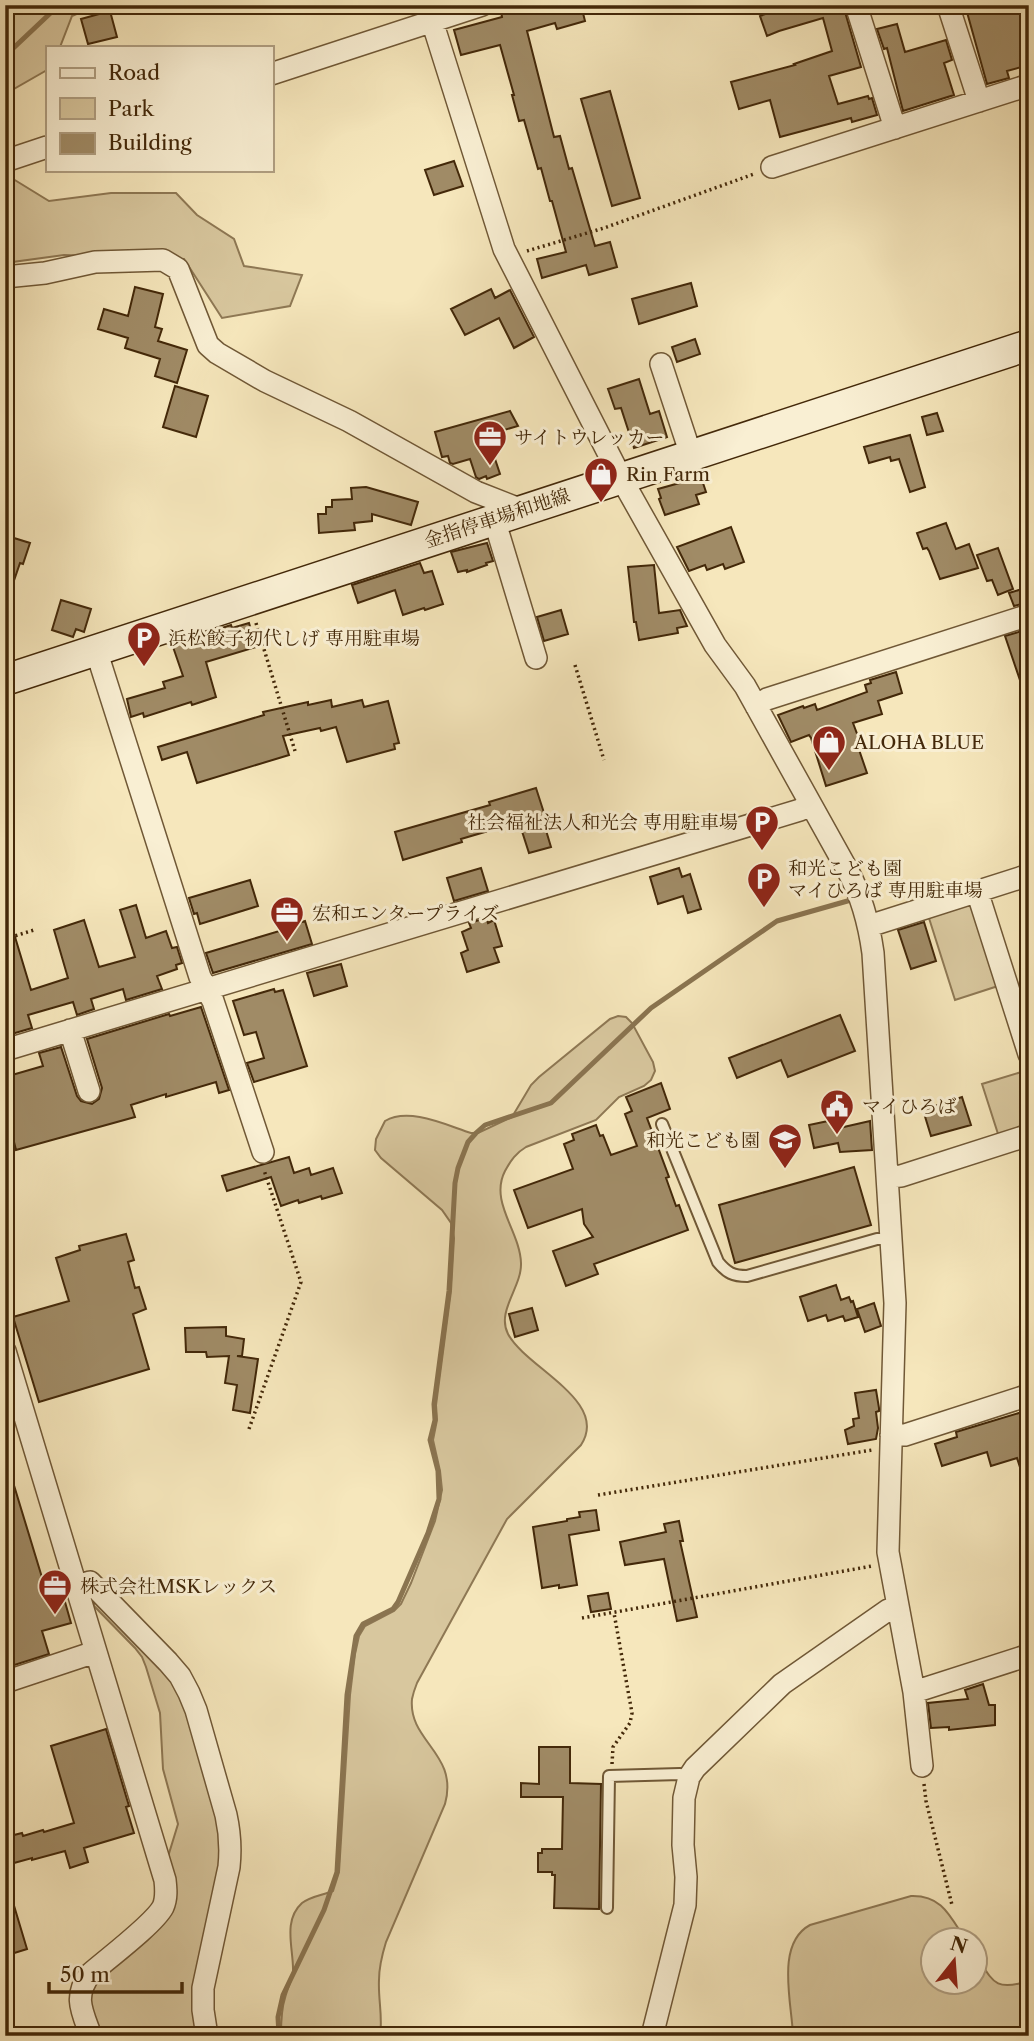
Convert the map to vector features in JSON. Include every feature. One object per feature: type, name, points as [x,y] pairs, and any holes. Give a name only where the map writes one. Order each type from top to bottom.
[{"type":"main road","name":"金指停車場和地線","points":[[5,680],[1029,345]]},
{"type":"street","points":[[273,73],[430,13],[482,5]]},
{"type":"street","points":[[856,5],[895,128]]},
{"type":"street","points":[[948,5],[979,101]]},
{"type":"street","points":[[430,13],[508,257],[621,478],[715,645],[745,686],[850,876],[869,926],[873,953],[895,1303],[888,1552],[914,1692],[922,1766]]},
{"type":"street","points":[[772,167],[1029,85]]},
{"type":"street","points":[[5,160],[46,147]]},
{"type":"street","points":[[5,277],[45,273],[95,262],[163,260],[178,269],[208,345],[217,353],[265,381],[349,421],[476,492],[522,510]]},
{"type":"street","points":[[661,364],[691,455]]},
{"type":"street","points":[[494,519],[536,658]]},
{"type":"street","points":[[756,706],[767,699],[1029,615]]},
{"type":"street","points":[[96,650],[200,977],[213,1001],[263,1152]]},
{"type":"street","points":[[5,1050],[800,810],[810,804]]},
{"type":"street","points":[[869,926],[1029,875]]},
{"type":"street","points":[[977,891],[1029,1054]]},
{"type":"street","points":[[70,1030],[89,1091]]},
{"type":"street","points":[[888,1177],[901,1176],[1029,1135]]},
{"type":"street","points":[[5,1351],[165,1880],[166,1894],[162,1908],[90,1974],[83,1984],[81,2009],[91,2036]]},
{"type":"street","points":[[891,1442],[905,1435],[1029,1395]]},
{"type":"street","points":[[77,1586],[90,1582],[168,1662],[180,1676],[196,1710],[226,1815],[230,1849],[229,1867],[203,1988],[207,2036]]},
{"type":"street","points":[[652,2036],[687,1896],[682,1845],[684,1798],[689,1777],[702,1759],[782,1684],[888,1610],[898,1608]]},
{"type":"street","points":[[5,1682],[95,1652]]},
{"type":"street","points":[[914,1692],[1029,1655]]},
{"type":"lane","points":[[662,1124],[718,1262],[725,1271],[736,1276],[747,1276],[877,1239],[892,1239]]},
{"type":"lane","points":[[607,1908],[609,1776],[680,1774],[689,1777]]},
{"type":"path","points":[[508,257],[604,228],[772,167]]},
{"type":"path","points":[[248,600],[295,751]]},
{"type":"path","points":[[575,665],[604,760]]},
{"type":"path","points":[[5,939],[34,930]]},
{"type":"path","points":[[249,1429],[301,1282],[261,1160],[263,1152]]},
{"type":"path","points":[[598,1496],[880,1448],[891,1442]]},
{"type":"path","points":[[582,1618],[890,1563]]},
{"type":"path","points":[[611,1776],[612,1751],[632,1713],[614,1612]]},
{"type":"path","points":[[922,1766],[926,1801],[952,1905]]},
{"type":"green space","points":[[21,5],[97,5],[72,16],[60,46],[46,46],[46,71],[5,94],[5,25]]},
{"type":"green space","points":[[5,174],[49,201],[111,193],[176,193],[197,215],[234,239],[244,266],[302,275],[290,306],[222,318],[184,259],[64,255],[5,263]]},
{"type":"green space","points":[[970,902],[1001,985],[955,1000],[928,915]]},
{"type":"green space","points":[[626,1017],[632,1023],[653,1062],[655,1071],[651,1080],[619,1097],[596,1120],[522,1149],[509,1163],[501,1183],[503,1205],[516,1239],[521,1263],[518,1281],[505,1317],[508,1334],[517,1347],[575,1400],[584,1414],[587,1429],[581,1445],[507,1519],[417,1683],[412,1699],[413,1714],[417,1726],[440,1760],[447,1787],[445,1804],[383,1952],[379,1975],[380,2036],[281,2036],[283,2007],[293,1972],[290,1936],[292,1918],[302,1903],[333,1891],[339,1872],[350,1695],[359,1636],[365,1626],[394,1611],[401,1604],[435,1521],[442,1490],[433,1440],[451,1291],[454,1238],[451,1223],[442,1210],[381,1158],[375,1150],[376,1139],[385,1121],[395,1117],[416,1117],[478,1133],[512,1117],[531,1085],[539,1077],[610,1019]]},
{"type":"green space","points":[[1028,1070],[1029,1128],[999,1137],[982,1084]]},
{"type":"green space","points":[[94,1601],[163,1666],[183,1696],[223,1832],[201,2036],[98,2036],[88,2007],[89,1987],[158,1924],[167,1860],[178,1824],[163,1769],[160,1713],[146,1667],[135,1648],[94,1606]]},
{"type":"green space","points":[[911,1896],[938,1903],[956,1926],[918,1926],[918,1996],[988,1996],[988,1973],[995,1982],[1001,1984],[1029,1981],[1029,2036],[793,2036],[789,1960],[792,1946],[799,1934],[810,1925]]},
{"type":"building","points":[[521,5],[581,5],[585,21],[557,29],[555,23],[527,31],[554,137],[560,136],[595,246],[610,242],[617,267],[589,275],[586,265],[542,278],[537,259],[566,252],[552,201],[541,168],[538,169],[524,120],[519,121],[500,45],[461,55],[454,30],[502,17],[501,11]]},
{"type":"building","points":[[791,5],[843,5],[861,67],[829,76],[838,104],[868,96],[869,99],[872,98],[877,115],[852,122],[851,118],[780,137],[770,100],[739,109],[731,82],[795,65],[832,51],[823,18],[767,36],[760,16]]},
{"type":"building","points":[[965,5],[1029,5],[1029,65],[1007,71],[1009,78],[987,84]]},
{"type":"building","points":[[110,11],[117,37],[88,44],[81,19]]},
{"type":"building","points":[[897,24],[905,52],[946,40],[952,60],[944,63],[954,95],[903,111],[887,48],[884,49],[877,29]]},
{"type":"building","points":[[610,91],[640,198],[612,206],[581,99]]},
{"type":"building","points":[[454,161],[463,186],[434,195],[425,170]]},
{"type":"building","points":[[691,283],[697,306],[639,324],[632,299]]},
{"type":"building","points":[[135,287],[163,294],[155,327],[162,329],[158,341],[187,350],[177,383],[155,376],[160,359],[125,348],[128,338],[98,329],[104,309],[128,316]]},
{"type":"building","points":[[491,289],[495,298],[510,290],[534,337],[514,348],[499,318],[465,335],[451,309]]},
{"type":"building","points":[[695,339],[700,354],[677,362],[672,347]]},
{"type":"building","points":[[639,379],[650,414],[659,411],[667,437],[634,448],[621,408],[615,409],[608,389]]},
{"type":"building","points":[[175,386],[208,396],[196,437],[163,427]]},
{"type":"building","points":[[510,411],[518,426],[487,435],[500,474],[479,479],[470,459],[453,464],[448,456],[442,457],[435,432]]},
{"type":"building","points":[[937,413],[943,431],[927,435],[922,417]]},
{"type":"building","points":[[910,435],[925,487],[910,492],[899,459],[891,461],[890,457],[869,463],[864,447]]},
{"type":"building","points":[[701,477],[706,492],[696,495],[699,504],[665,515],[658,489]]},
{"type":"building","points":[[366,487],[418,502],[411,525],[372,514],[372,521],[354,523],[355,530],[319,533],[318,514],[326,514],[326,507],[332,507],[332,500],[352,499],[351,488]]},
{"type":"building","points":[[946,523],[956,549],[969,544],[978,568],[940,579],[929,551],[927,548],[923,549],[917,533]]},
{"type":"building","points":[[731,527],[744,562],[725,569],[723,564],[707,570],[705,565],[689,571],[677,547]]},
{"type":"building","points":[[14,538],[30,543],[8,598],[5,598],[5,539],[13,542]]},
{"type":"building","points":[[487,543],[493,561],[467,572],[458,572],[451,552]]},
{"type":"building","points":[[998,548],[1013,589],[998,595],[992,580],[987,581],[977,555]]},
{"type":"building","points":[[420,563],[424,573],[432,571],[443,604],[403,615],[395,590],[358,603],[352,585]]},
{"type":"building","points":[[654,565],[659,613],[680,610],[687,626],[677,628],[678,633],[639,640],[634,622],[628,567]]},
{"type":"building","points":[[1029,587],[1029,602],[1014,606],[1009,593]]},
{"type":"building","points":[[61,600],[91,609],[84,632],[76,629],[73,637],[52,630]]},
{"type":"building","points":[[561,610],[568,634],[544,641],[537,617]]},
{"type":"building","points":[[249,623],[256,647],[206,662],[216,697],[144,717],[143,713],[131,717],[127,699],[165,688],[163,682],[183,676],[172,644],[231,625],[232,628]]},
{"type":"building","points":[[1029,629],[1029,698],[1026,698],[1005,636]]},
{"type":"building","points":[[896,672],[902,693],[878,701],[882,714],[853,723],[867,773],[826,786],[809,735],[791,742],[778,715],[815,704],[817,710],[867,692],[865,685],[871,683],[870,680]]},
{"type":"building","points":[[331,700],[332,707],[362,700],[364,707],[388,701],[399,743],[394,744],[395,749],[347,762],[336,727],[283,736],[289,755],[197,783],[187,752],[162,760],[158,747],[264,715],[263,712]]},
{"type":"building","points":[[536,788],[551,847],[529,853],[519,822],[403,860],[395,832],[490,805],[489,802]]},
{"type":"building","points":[[481,868],[488,891],[454,901],[447,878]]},
{"type":"building","points":[[679,868],[682,877],[690,874],[701,909],[688,913],[683,896],[658,904],[650,877]]},
{"type":"building","points":[[250,880],[258,906],[200,924],[189,898]]},
{"type":"building","points":[[136,905],[146,938],[166,931],[172,948],[177,947],[182,963],[176,965],[177,969],[157,976],[162,989],[126,1000],[123,989],[91,999],[94,1009],[77,1015],[73,1002],[28,1015],[32,1028],[5,1036],[5,979],[11,978],[5,959],[5,917],[9,917],[31,990],[68,978],[54,930],[84,920],[99,967],[135,957],[120,910]]},
{"type":"building","points":[[486,918],[488,923],[494,920],[502,946],[494,948],[499,962],[467,972],[461,953],[468,950],[462,932],[471,928],[469,923]]},
{"type":"building","points":[[305,921],[312,944],[213,973],[206,953]]},
{"type":"building","points":[[924,922],[936,961],[911,969],[898,930]]},
{"type":"building","points":[[341,964],[347,986],[314,996],[307,973]]},
{"type":"building","points":[[274,989],[275,992],[283,990],[307,1066],[254,1082],[247,1063],[264,1058],[256,1032],[244,1035],[233,1001]]},
{"type":"building","points":[[201,1007],[229,1090],[219,1093],[216,1082],[166,1097],[166,1094],[131,1105],[135,1117],[16,1150],[13,1138],[5,1140],[5,1077],[43,1066],[39,1053],[61,1047],[77,1096],[81,1101],[92,1104],[99,1099],[102,1088],[87,1039]]},
{"type":"building","points":[[840,1015],[855,1051],[788,1077],[781,1060],[737,1078],[729,1058]]},
{"type":"building","points":[[661,1083],[670,1109],[647,1118],[669,1177],[666,1178],[676,1206],[679,1205],[688,1230],[594,1264],[598,1274],[566,1286],[553,1251],[593,1237],[584,1224],[582,1209],[528,1228],[514,1190],[573,1169],[564,1144],[574,1140],[572,1134],[596,1125],[611,1155],[637,1146],[625,1114],[632,1111],[626,1097]]},
{"type":"building","points":[[962,1097],[971,1125],[931,1136],[923,1110]]},
{"type":"building","name":"マイひろば","points":[[833,1120],[835,1129],[870,1121],[872,1150],[840,1152],[838,1143],[814,1148],[809,1125]]},
{"type":"building","points":[[289,1157],[294,1173],[309,1168],[311,1175],[333,1168],[342,1193],[299,1203],[298,1200],[281,1206],[271,1177],[227,1191],[222,1176]]},
{"type":"building","points":[[854,1167],[871,1225],[735,1263],[719,1205]]},
{"type":"building","points":[[126,1234],[134,1260],[128,1262],[135,1288],[139,1287],[146,1309],[133,1314],[149,1369],[39,1402],[13,1317],[69,1301],[56,1258],[80,1250],[79,1246]]},
{"type":"building","points":[[836,1285],[841,1300],[849,1297],[851,1302],[853,1301],[858,1317],[845,1321],[843,1316],[828,1321],[826,1315],[808,1321],[800,1297]]},
{"type":"building","points":[[874,1303],[881,1326],[865,1332],[857,1309]]},
{"type":"building","points":[[532,1308],[538,1330],[515,1337],[509,1314]]},
{"type":"building","points":[[226,1327],[226,1336],[244,1339],[242,1356],[237,1356],[258,1359],[250,1413],[233,1410],[237,1385],[225,1383],[229,1356],[207,1357],[206,1352],[186,1352],[185,1328]]},
{"type":"building","points":[[876,1390],[879,1411],[876,1412],[876,1439],[848,1444],[845,1430],[854,1426],[853,1419],[859,1418],[855,1393]]},
{"type":"building","points":[[1029,1410],[1029,1486],[1026,1486],[1017,1458],[991,1466],[987,1452],[942,1466],[935,1444],[957,1437],[956,1432]]},
{"type":"building","points":[[5,1469],[9,1469],[51,1607],[65,1602],[71,1623],[42,1631],[49,1654],[5,1668]]},
{"type":"building","points":[[596,1510],[599,1530],[569,1535],[577,1585],[542,1588],[533,1527],[567,1521],[580,1517],[579,1512]]},
{"type":"building","points":[[679,1521],[683,1541],[680,1541],[697,1617],[677,1621],[664,1559],[625,1565],[620,1542],[666,1532],[664,1524]]},
{"type":"building","points":[[608,1593],[611,1609],[591,1612],[588,1596]]},
{"type":"building","points":[[983,1684],[989,1705],[995,1705],[995,1725],[949,1730],[949,1727],[931,1728],[928,1703],[968,1699],[965,1690]]},
{"type":"building","points":[[106,1729],[129,1806],[126,1807],[134,1833],[84,1848],[88,1862],[70,1868],[65,1851],[14,1863],[6,1837],[22,1833],[23,1836],[43,1830],[44,1832],[74,1823],[51,1746]]},
{"type":"building","points":[[539,1747],[570,1747],[570,1783],[601,1784],[599,1909],[554,1908],[555,1875],[552,1875],[552,1872],[538,1872],[538,1853],[542,1853],[542,1849],[562,1849],[563,1797],[521,1797],[521,1783],[539,1784]]},
{"type":"building","points":[[5,1889],[9,1889],[27,1949],[5,1956]]},
{"type":"waterway","points":[[5,56],[59,5]]},
{"type":"waterway","points":[[279,2036],[278,2017],[283,1995],[324,1910],[337,1872],[347,1695],[356,1636],[363,1624],[393,1609],[398,1602],[428,1533],[439,1499],[438,1471],[430,1440],[435,1420],[434,1404],[449,1291],[455,1183],[468,1142],[485,1125],[551,1103],[651,1008],[777,921],[851,900]]},
{"type":"place","name":"サイトウレッカー","points":[[490,467]]},
{"type":"place","name":"Rin Farm","points":[[601,504]]},
{"type":"place","name":"浜松餃子初代しげ 専用駐車場","points":[[144,668]]},
{"type":"place","name":"ALOHA BLUE","points":[[829,772]]},
{"type":"place","name":"社会福祉法人和光会 専用駐車場","points":[[762,852]]},
{"type":"place","name":"和光こども園 マイひろば 専用駐車場","points":[[764,909]]},
{"type":"place","name":"宏和エンタープライズ","points":[[287,943]]},
{"type":"place","name":"マイひろば","points":[[837,1136]]},
{"type":"place","name":"和光こども園","points":[[785,1170]]},
{"type":"place","name":"株式会社MSKレックス","points":[[55,1616]]}]
